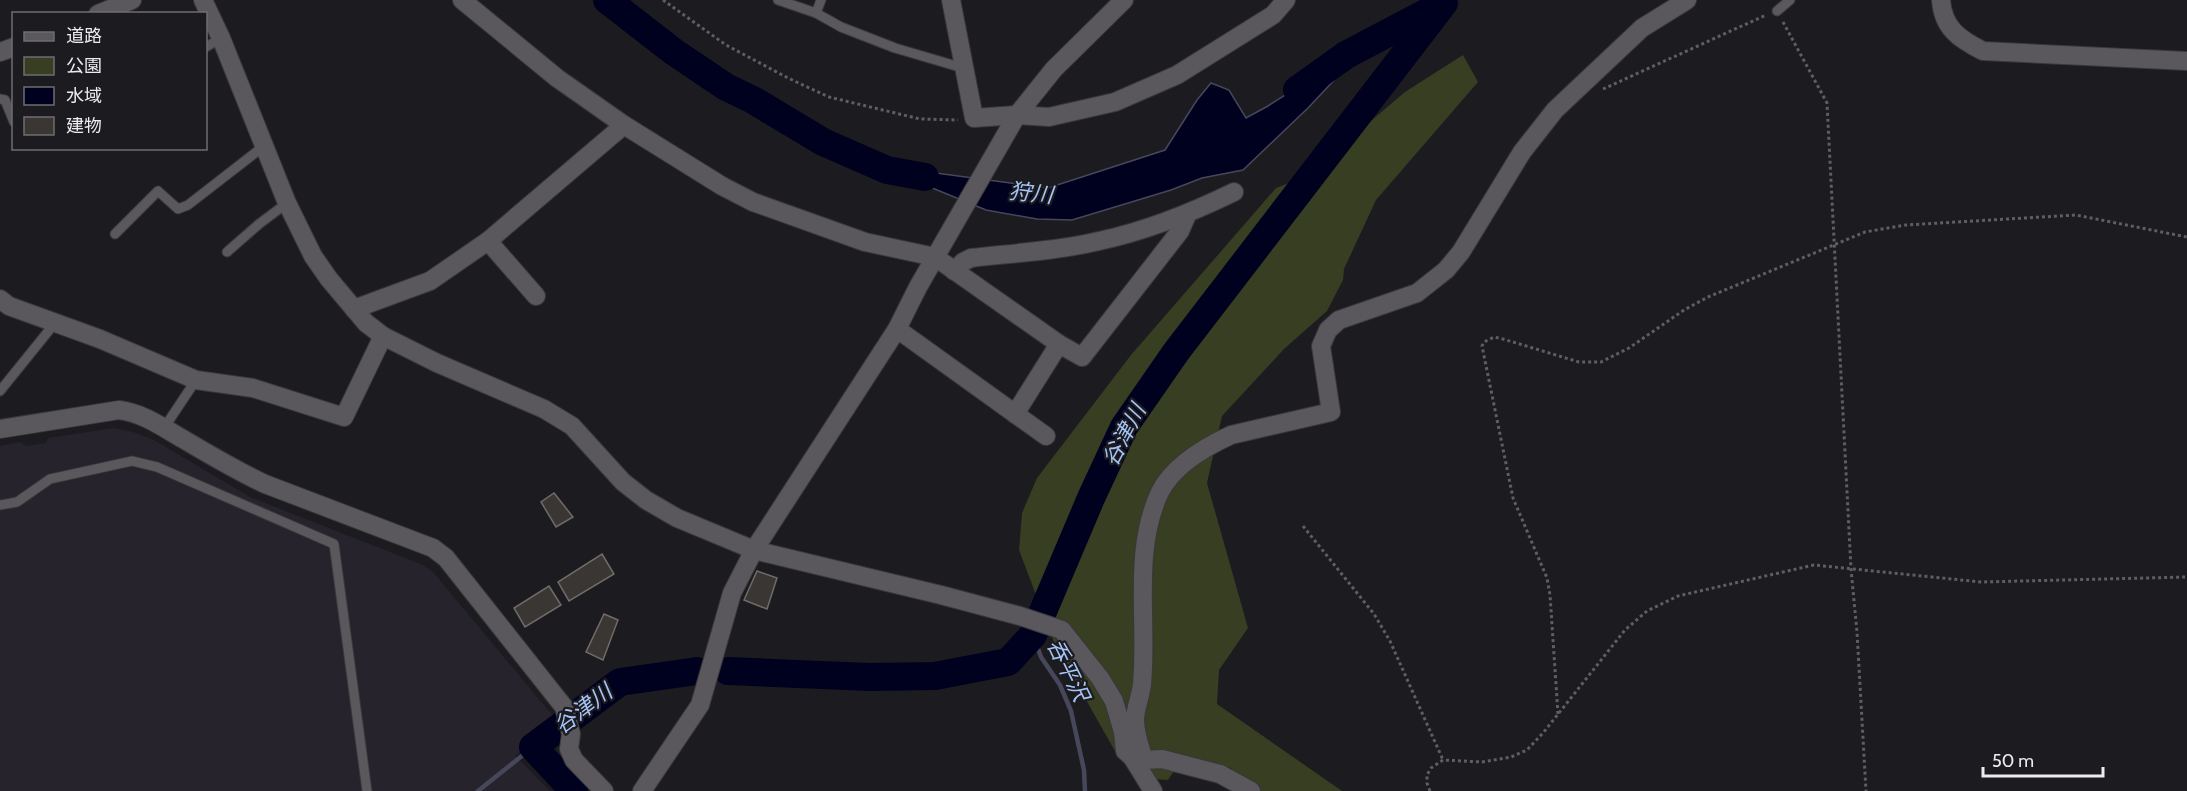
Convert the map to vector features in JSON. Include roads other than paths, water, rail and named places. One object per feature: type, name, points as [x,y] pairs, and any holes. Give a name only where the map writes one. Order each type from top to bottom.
[{"type":"street","points":[[103,12],[132,0]]},
{"type":"street","points":[[462,0],[557,78],[624,125],[722,186],[753,202],[865,242],[936,256],[954,272],[1059,344],[1082,357],[1180,231],[1188,215]]},
{"type":"street","points":[[951,0],[974,118],[1013,122],[1049,117],[1115,102],[1177,75],[1273,15],[1286,0]]},
{"type":"street","points":[[642,791],[700,705],[732,593],[754,550],[897,329],[1013,122],[1054,69],[1124,0]]},
{"type":"street","points":[[1153,791],[1138,759],[1135,718],[1142,685],[1144,563],[1150,521],[1161,491],[1185,463],[1218,441],[1231,435],[1331,412],[1321,346],[1328,330],[1339,320],[1417,293],[1446,270],[1461,252],[1522,152],[1555,110],[1642,28],[1687,0]]},
{"type":"street","points":[[1941,0],[1944,19],[1956,35],[1983,51],[2187,61]]},
{"type":"street","points":[[207,17],[213,43],[264,146],[313,256],[366,323],[383,336],[437,363],[544,409],[572,426],[623,482],[646,500],[677,518],[754,550],[941,595],[1062,630],[1100,678],[1114,701],[1123,732],[1125,751],[1138,759],[1162,759],[1220,774],[1251,791]]},
{"type":"street","points":[[354,309],[430,282],[488,241],[624,125]]},
{"type":"street","points":[[954,272],[963,262],[971,258],[1091,243],[1188,215],[1234,192]]},
{"type":"street","points":[[488,241],[536,296]]},
{"type":"street","points":[[0,299],[9,306],[100,339],[196,380],[253,388],[344,417],[383,336]]},
{"type":"street","points":[[897,329],[1046,436]]},
{"type":"street","points":[[1015,414],[1059,344]]},
{"type":"street","points":[[0,429],[119,410],[132,412],[256,480],[433,548],[446,558],[564,707],[571,734],[569,749],[574,760],[604,791]]},
{"type":"lane","points":[[778,0],[816,13],[841,27],[895,48],[963,68]]},
{"type":"lane","points":[[816,13],[821,0]]},
{"type":"lane","points":[[1777,11],[1790,0]]},
{"type":"lane","points":[[0,99],[5,100],[12,117]]},
{"type":"lane","points":[[115,234],[158,191],[178,209],[188,205],[264,146]]},
{"type":"lane","points":[[227,252],[287,202]]},
{"type":"lane","points":[[0,391],[55,323]]},
{"type":"lane","points":[[164,428],[196,380]]},
{"type":"lane","points":[[0,505],[17,502],[50,479],[132,461],[157,467],[334,544],[367,791]]},
{"type":"water","points":[[1359,48],[1339,75],[1308,108],[1243,170],[1202,178],[1171,190],[1072,220],[1037,219],[986,210],[876,165],[1048,188],[1165,150],[1197,100],[1211,83],[1229,90],[1246,118]]},
{"type":"waterway","name":"狩川","points":[[607,0],[674,52],[726,87],[753,100],[823,142],[887,170],[925,177]]},
{"type":"waterway","name":"谷津川","points":[[728,671],[870,677],[935,676],[1008,662],[1033,635],[1124,427],[1176,352],[1444,3]]},
{"type":"waterway","name":"狩川","points":[[1297,90],[1346,55],[1435,8]]},
{"type":"waterway","name":"呑平沢","points":[[1033,635],[1041,657],[1060,685],[1071,711],[1084,770],[1085,791]]},
{"type":"waterway","name":"谷津川","points":[[574,791],[533,747],[620,682],[697,671]]},
{"type":"waterway","points":[[478,791],[533,747]]}]
